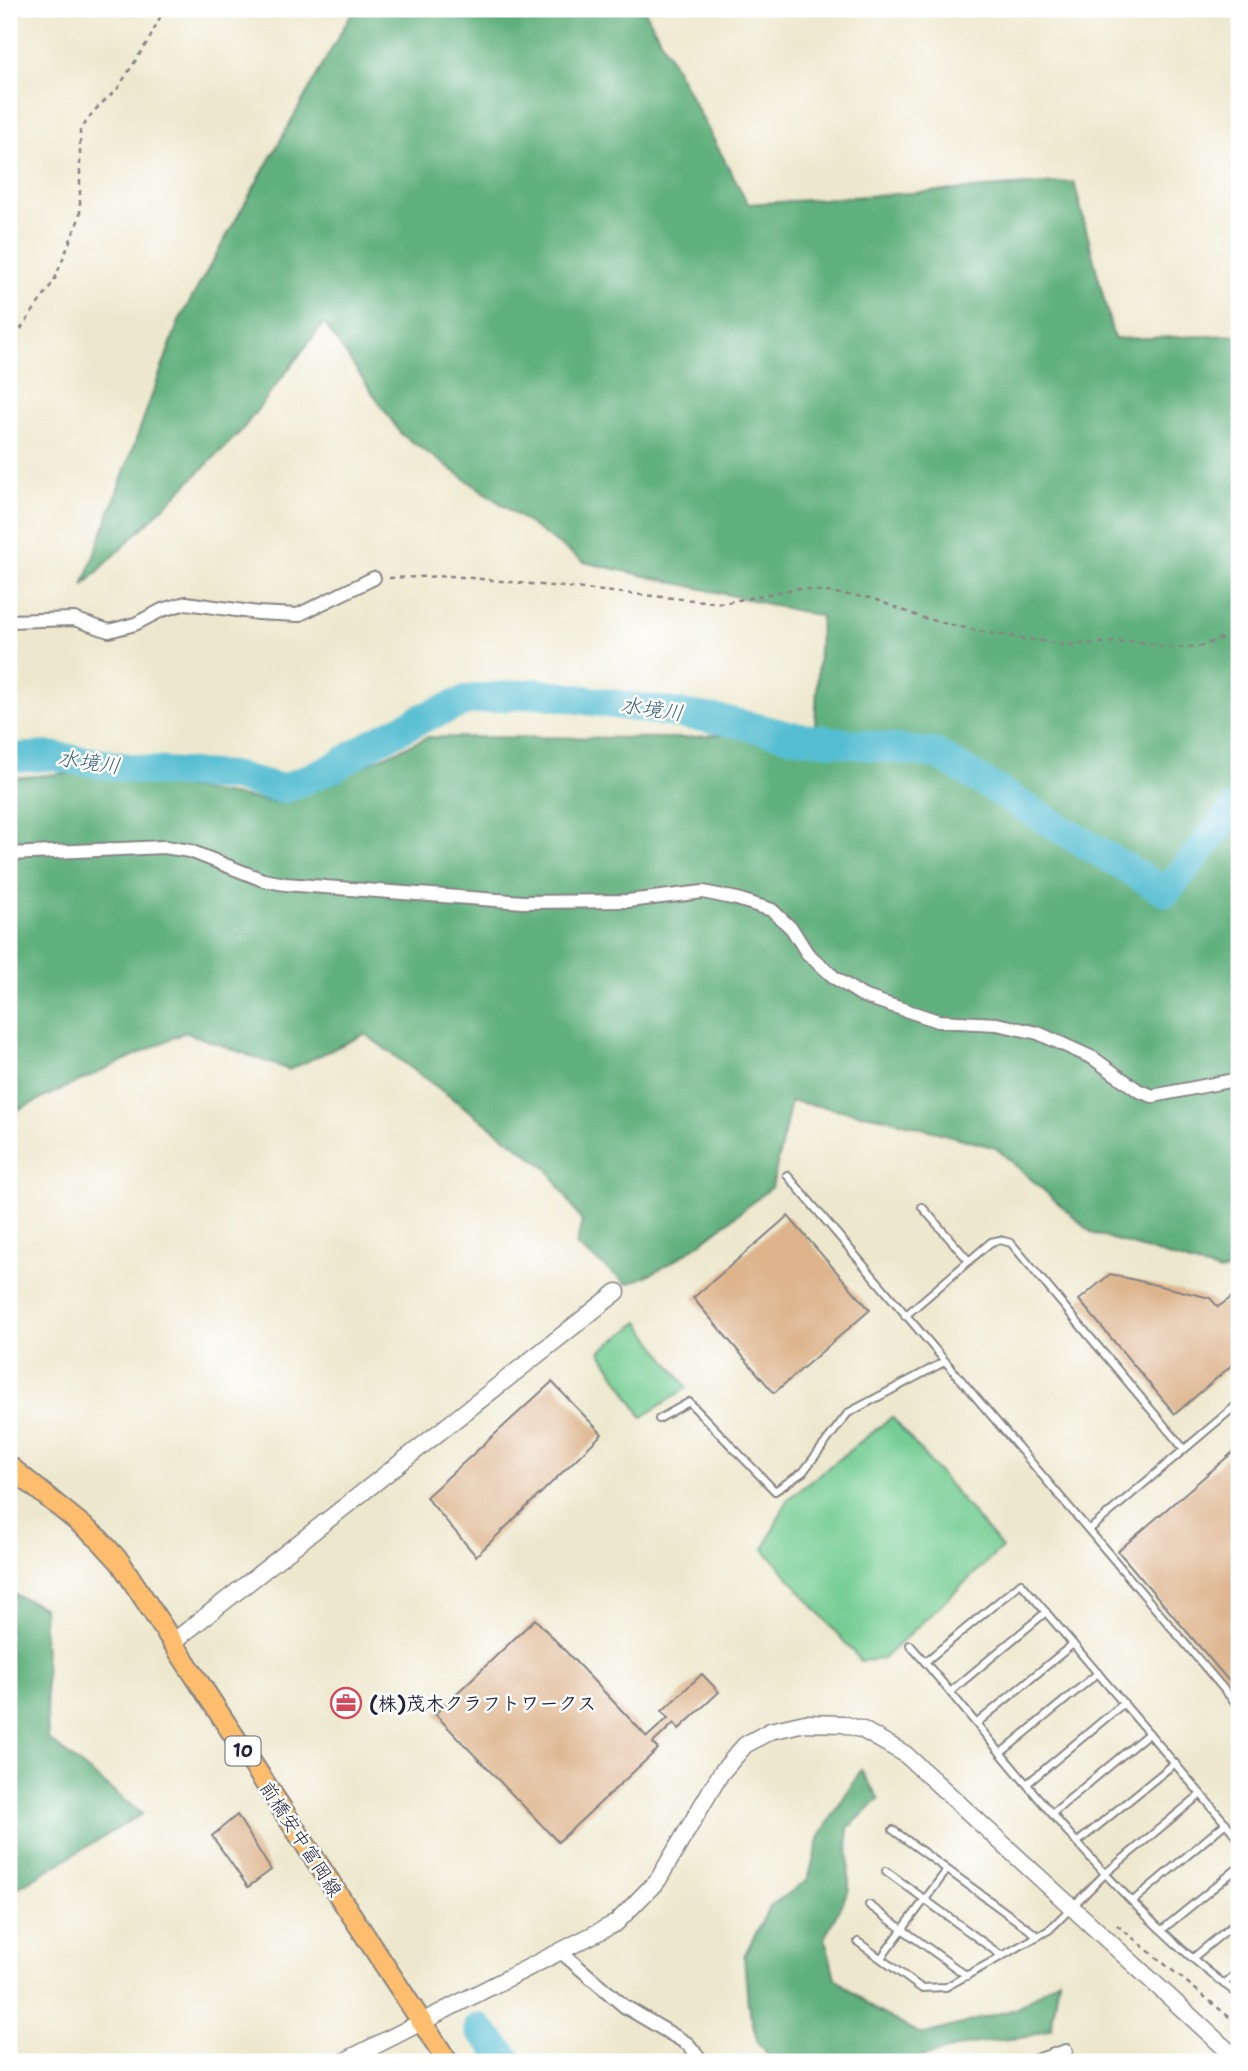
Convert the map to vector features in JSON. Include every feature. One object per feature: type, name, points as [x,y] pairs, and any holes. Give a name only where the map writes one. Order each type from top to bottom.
[{"type":"main road","name":"前橋安中富岡線","points":[[9,1466],[106,1547],[139,1587],[448,2062]]},
{"type":"street","points":[[9,621],[74,619],[109,631],[135,624],[162,610],[186,603],[258,613],[298,615],[374,578]]},
{"type":"street","points":[[9,854],[164,847],[190,851],[263,880],[478,900],[628,901],[703,892],[772,910],[792,929],[807,953],[835,978],[863,996],[894,1008],[938,1021],[997,1024],[1038,1033],[1093,1058],[1139,1091],[1153,1096],[1239,1079]]},
{"type":"street","points":[[173,1642],[617,1292]]},
{"type":"street","points":[[343,2062],[562,1953],[616,1923],[658,1880],[721,1773],[745,1745],[770,1731],[805,1723],[843,1724],[863,1730],[905,1754],[1239,2061]]},
{"type":"street","points":[[562,1953],[624,2006],[688,2044],[703,2062]]},
{"type":"street","points":[[1033,2062],[1066,2051]]},
{"type":"lane","points":[[787,1175],[1239,1707]]},
{"type":"lane","points":[[922,1207],[969,1261]]},
{"type":"lane","points":[[905,1317],[991,1242],[1000,1240],[1011,1243],[1184,1449]]},
{"type":"lane","points":[[659,1419],[689,1402],[775,1491],[803,1472],[848,1413],[944,1362]]},
{"type":"lane","points":[[1089,1530],[1239,1403]]},
{"type":"lane","points":[[925,1662],[1021,1583],[1239,1839]]},
{"type":"lane","points":[[950,1692],[1046,1612]]},
{"type":"lane","points":[[977,1723],[1073,1644]]},
{"type":"lane","points":[[910,1645],[1106,1873],[1163,1929],[1239,1995]]},
{"type":"lane","points":[[1002,1752],[1098,1673]]},
{"type":"lane","points":[[1028,1783],[1124,1703]]},
{"type":"lane","points":[[1054,1812],[1149,1733]]},
{"type":"lane","points":[[1079,1841],[1175,1763]]},
{"type":"lane","points":[[858,1942],[920,1988],[946,1987],[1049,1930],[1106,1873],[1201,1794]]},
{"type":"lane","points":[[1133,1901],[1226,1824]]},
{"type":"lane","points":[[893,1830],[1038,1936]]},
{"type":"lane","points":[[1163,1929],[1239,1867]]},
{"type":"lane","points":[[881,1958],[947,1870]]},
{"type":"lane","points":[[886,1871],[1002,1956]]},
{"type":"lane","points":[[869,1905],[967,1976]]},
{"type":"lane","points":[[1194,1957],[1239,1920]]},
{"type":"lane","points":[[1224,1984],[1239,1971]]},
{"type":"path","points":[[9,345],[54,281],[80,216],[80,131],[93,112],[118,88],[150,38],[164,9]]},
{"type":"path","points":[[374,578],[451,576],[724,603],[797,588],[871,598],[923,618],[1066,645],[1135,641],[1171,648],[1202,646],[1239,631]]},
{"type":"path","points":[[1115,1923],[1239,2025]]},
{"type":"green space","points":[[354,9],[644,9],[748,204],[1074,182],[1114,339],[1239,335],[1239,1267],[1220,1272],[1092,1233],[996,1148],[885,1118],[791,1101],[772,1187],[685,1254],[627,1284],[576,1245],[582,1222],[548,1169],[365,1034],[289,1070],[185,1032],[9,1114],[9,778],[87,772],[281,803],[428,737],[686,738],[815,725],[821,616],[584,562],[401,434],[324,323],[241,431],[83,586],[179,321]]},
{"type":"green space","points":[[639,1322],[687,1388],[642,1417],[600,1351]]},
{"type":"green space","points":[[892,1417],[1002,1548],[883,1659],[861,1661],[764,1549],[787,1500]]},
{"type":"green space","points":[[9,1592],[43,1607],[48,1739],[142,1814],[9,1893]]},
{"type":"green space","points":[[861,1770],[879,1799],[848,1828],[849,1889],[825,1937],[835,1978],[877,2011],[922,2035],[1015,2009],[1059,1979],[1051,2029],[1026,2037],[970,2044],[903,2062],[774,2062],[758,2043],[748,2005],[744,1956],[770,1906],[808,1880],[820,1836]]},
{"type":"building","points":[[788,1216],[870,1310],[774,1393],[693,1298]]},
{"type":"building","points":[[1110,1274],[1210,1298],[1218,1307],[1239,1292],[1239,1359],[1175,1414],[1079,1300]]},
{"type":"building","points":[[552,1382],[602,1434],[476,1556],[426,1497]]},
{"type":"building","points":[[1239,1447],[1239,1693],[1118,1551]]},
{"type":"building","points":[[535,1619],[647,1737],[668,1718],[662,1711],[702,1674],[719,1692],[679,1729],[674,1723],[653,1743],[658,1749],[558,1842],[435,1714]]},
{"type":"building","points":[[237,1815],[271,1870],[248,1887],[212,1836]]},
{"type":"waterway","name":"水境川","points":[[9,758],[51,756],[148,771],[232,776],[283,789],[335,767],[375,742],[425,717],[468,700],[537,693],[723,720],[790,736],[937,754],[1166,892],[1234,809],[1239,807]]},
{"type":"waterway","points":[[479,2028],[510,2062]]},
{"type":"place","name":"(株)茂木クラフトワークス","points":[[346,1703]]}]
